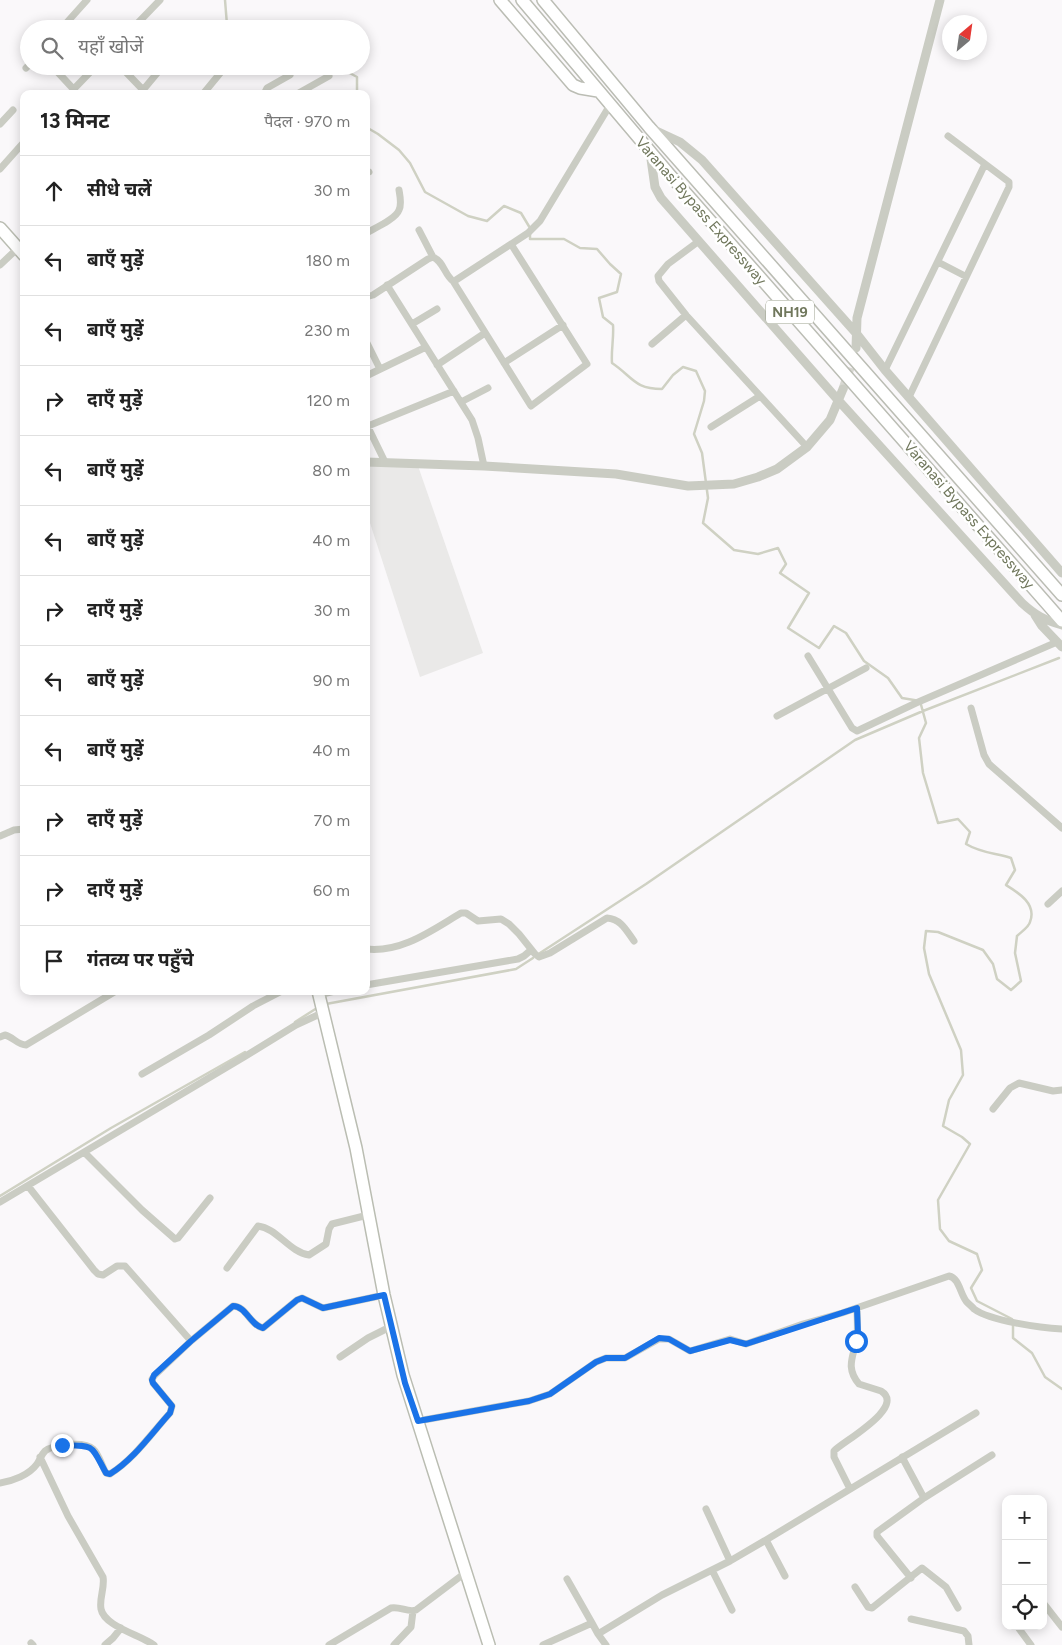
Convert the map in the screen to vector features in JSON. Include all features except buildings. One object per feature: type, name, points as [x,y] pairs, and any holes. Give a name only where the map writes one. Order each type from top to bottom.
[{"type":"main road","points":[[500,0],[573,85],[598,91]]},
{"type":"main road","name":"Varanasi Bypass Expressway","points":[[522,0],[650,152],[1062,623]]},
{"type":"main road","name":"Varanasi Bypass Expressway","points":[[543,0],[649,127],[1062,595]]},
{"type":"main road","points":[[0,228],[20,251]]},
{"type":"main road","points":[[318,995],[356,1148],[390,1327],[405,1383],[489,1645]]},
{"type":"street","points":[[70,20],[87,0]]},
{"type":"street","points":[[856,348],[857,318],[940,0]]},
{"type":"street","points":[[140,20],[158,1]]},
{"type":"street","points":[[60,75],[72,90]]},
{"type":"street","points":[[76,90],[88,75]]},
{"type":"street","points":[[129,75],[143,90]]},
{"type":"street","points":[[146,90],[157,75]]},
{"type":"street","points":[[206,90],[219,75]]},
{"type":"street","points":[[266,90],[290,75]]},
{"type":"street","points":[[305,90],[330,76]]},
{"type":"street","points":[[453,281],[531,230],[567,177],[610,105]]},
{"type":"street","points":[[0,124],[13,110]]},
{"type":"street","points":[[649,127],[680,142],[702,160],[856,333],[885,370],[1062,573]]},
{"type":"street","points":[[909,397],[1009,187],[1009,182],[1005,178],[948,136]]},
{"type":"street","points":[[0,169],[20,147]]},
{"type":"street","points":[[650,152],[655,188],[661,198],[838,400],[1034,614],[1060,645],[916,703],[857,731],[852,728],[808,656]]},
{"type":"street","points":[[885,370],[986,164]]},
{"type":"street","points":[[370,231],[395,216],[398,212],[400,204],[399,190]]},
{"type":"street","points":[[419,230],[433,257],[441,263],[447,275],[453,281],[531,406],[587,364],[511,244]]},
{"type":"street","points":[[699,241],[668,264],[658,276],[659,282],[686,315],[806,447]]},
{"type":"street","points":[[0,265],[20,253]]},
{"type":"street","points":[[370,296],[433,257]]},
{"type":"street","points":[[938,262],[965,276]]},
{"type":"street","points":[[387,285],[475,427],[484,466]]},
{"type":"street","points":[[412,324],[437,309]]},
{"type":"street","points":[[652,344],[686,315]]},
{"type":"street","points":[[504,363],[562,325]]},
{"type":"street","points":[[437,365],[485,333]]},
{"type":"street","points":[[370,374],[426,347]]},
{"type":"street","points":[[370,348],[380,369]]},
{"type":"street","points":[[461,402],[488,388]]},
{"type":"street","points":[[370,462],[484,466],[616,474],[688,486],[734,484],[777,469],[806,447],[830,420],[843,388]]},
{"type":"street","points":[[370,423],[454,391]]},
{"type":"street","points":[[711,427],[760,396]]},
{"type":"street","points":[[370,430],[385,462]]},
{"type":"street","points":[[1034,614],[1045,620],[1062,623]]},
{"type":"street","points":[[777,716],[866,668]]},
{"type":"street","points":[[971,708],[984,755],[989,764],[1062,828]]},
{"type":"street","points":[[0,836],[20,829]]},
{"type":"street","points":[[1048,904],[1062,892]]},
{"type":"street","points":[[370,948],[406,944],[466,912],[478,921],[501,919],[514,929],[531,950],[540,957],[550,953],[607,918],[614,918],[621,923],[634,941]]},
{"type":"street","points":[[370,984],[518,959],[531,950]]},
{"type":"street","points":[[0,1037],[9,1036],[26,1045],[109,995]]},
{"type":"street","points":[[142,1074],[274,995]]},
{"type":"street","points":[[0,1202],[85,1153],[296,1025],[322,1013]]},
{"type":"street","points":[[993,1109],[1010,1088],[1019,1083],[1053,1091],[1062,1090]]},
{"type":"street","points":[[85,1153],[142,1210],[175,1239],[178,1238],[210,1198]]},
{"type":"street","points":[[28,1186],[98,1274],[103,1276],[117,1266],[125,1266],[191,1341]]},
{"type":"street","points":[[227,1268],[258,1226],[266,1228],[300,1253],[308,1255],[326,1244],[332,1224],[368,1214]]},
{"type":"street","points":[[418,1421],[529,1401],[550,1394],[596,1362],[606,1358],[625,1358],[659,1338],[669,1339],[690,1351],[730,1340],[746,1344],[949,1276],[955,1279],[966,1301],[976,1310],[1038,1328],[1062,1329]]},
{"type":"street","points":[[0,1483],[20,1477],[34,1468],[46,1451],[62,1445],[83,1445],[94,1450],[108,1474],[112,1474],[136,1452],[170,1413],[172,1406],[153,1383],[154,1375],[233,1306],[239,1306],[257,1326],[263,1328],[302,1298],[323,1308],[384,1295]]},
{"type":"street","points":[[850,1489],[834,1457],[834,1451],[876,1419],[887,1403],[885,1394],[859,1384],[851,1367],[851,1357],[858,1334],[857,1308]]},
{"type":"street","points":[[340,1357],[368,1338],[390,1327]]},
{"type":"street","points":[[598,1634],[662,1594],[712,1570],[766,1540],[976,1413]]},
{"type":"street","points":[[911,1578],[876,1534],[924,1498],[992,1455]]},
{"type":"street","points":[[40,1457],[68,1516],[103,1578],[101,1610],[104,1617],[109,1622],[154,1645]]},
{"type":"street","points":[[902,1457],[924,1498]]},
{"type":"street","points":[[706,1509],[730,1560]]},
{"type":"street","points":[[766,1540],[785,1576]]},
{"type":"street","points":[[855,1587],[868,1607],[872,1608],[920,1569],[925,1568],[946,1588],[958,1608]]},
{"type":"street","points":[[712,1570],[732,1610]]},
{"type":"street","points":[[394,1645],[411,1627],[413,1611],[466,1573]]},
{"type":"street","points":[[567,1580],[605,1645]]},
{"type":"street","points":[[329,1645],[391,1608],[398,1607],[413,1611]]},
{"type":"street","points":[[1047,1608],[1062,1627]]},
{"type":"street","points":[[911,1619],[964,1631],[967,1633],[969,1645]]},
{"type":"street","points":[[543,1645],[592,1623]]},
{"type":"street","points":[[105,1645],[121,1628]]},
{"type":"street","points":[[1019,1630],[1030,1645]]},
{"type":"shaded area","points":[[370,463],[417,463],[483,653],[420,677],[370,523]]},
{"type":"waterway","points":[[225,0],[227,20]]},
{"type":"waterway","points":[[353,75],[357,77],[357,90]]},
{"type":"waterway","points":[[370,129],[399,150],[410,163],[425,192],[468,216],[487,221],[504,206],[521,213],[530,228]]},
{"type":"waterway","points":[[530,233],[530,239],[564,239],[580,248],[597,249],[621,274],[617,292],[599,298],[603,317],[613,325],[612,363],[639,384],[645,387],[662,389],[673,375],[683,367],[696,371],[705,391],[704,401],[694,434],[702,453],[708,498],[703,523],[734,550],[758,554],[778,548],[786,564],[780,573],[809,593],[788,628],[819,648],[834,626],[846,633],[864,661],[888,678],[902,698],[920,701],[926,723],[919,738],[923,773],[938,823],[958,819],[970,832],[966,844],[983,851],[1011,858],[1015,870],[1006,885],[1026,900],[1032,916],[1028,926],[1017,936],[1015,953],[1021,981],[1011,990],[997,979],[993,964],[983,950],[938,932],[926,931],[924,948],[929,974],[961,1050],[963,1075],[949,1100],[943,1126],[970,1144],[938,1200],[940,1229],[949,1241],[977,1254],[982,1270],[971,1288],[977,1301],[1012,1319]]},
{"type":"waterway","points":[[540,953],[646,884],[855,740],[923,711],[1059,658]]},
{"type":"waterway","points":[[326,1004],[516,969],[533,958]]},
{"type":"waterway","points":[[295,1022],[317,1008]]},
{"type":"waterway","points":[[0,1196],[111,1128],[245,1052]]},
{"type":"waterway","points":[[1013,1324],[1013,1338],[1032,1353],[1045,1377],[1062,1389]]},
{"type":"tunnel","points":[[843,389],[855,353]]},
{"type":"route","points":[[62,1445],[90,1447],[94,1450],[106,1473],[110,1474],[118,1469],[130,1459],[172,1409],[172,1406],[153,1383],[154,1375],[191,1341],[236,1305],[257,1326],[263,1328],[302,1298],[323,1308],[328,1308],[384,1295],[390,1327],[405,1383],[418,1421],[529,1401],[550,1394],[596,1362],[606,1358],[625,1358],[631,1356],[659,1338],[669,1339],[690,1351],[730,1340],[746,1344],[857,1308],[858,1334],[856,1341]]}]
